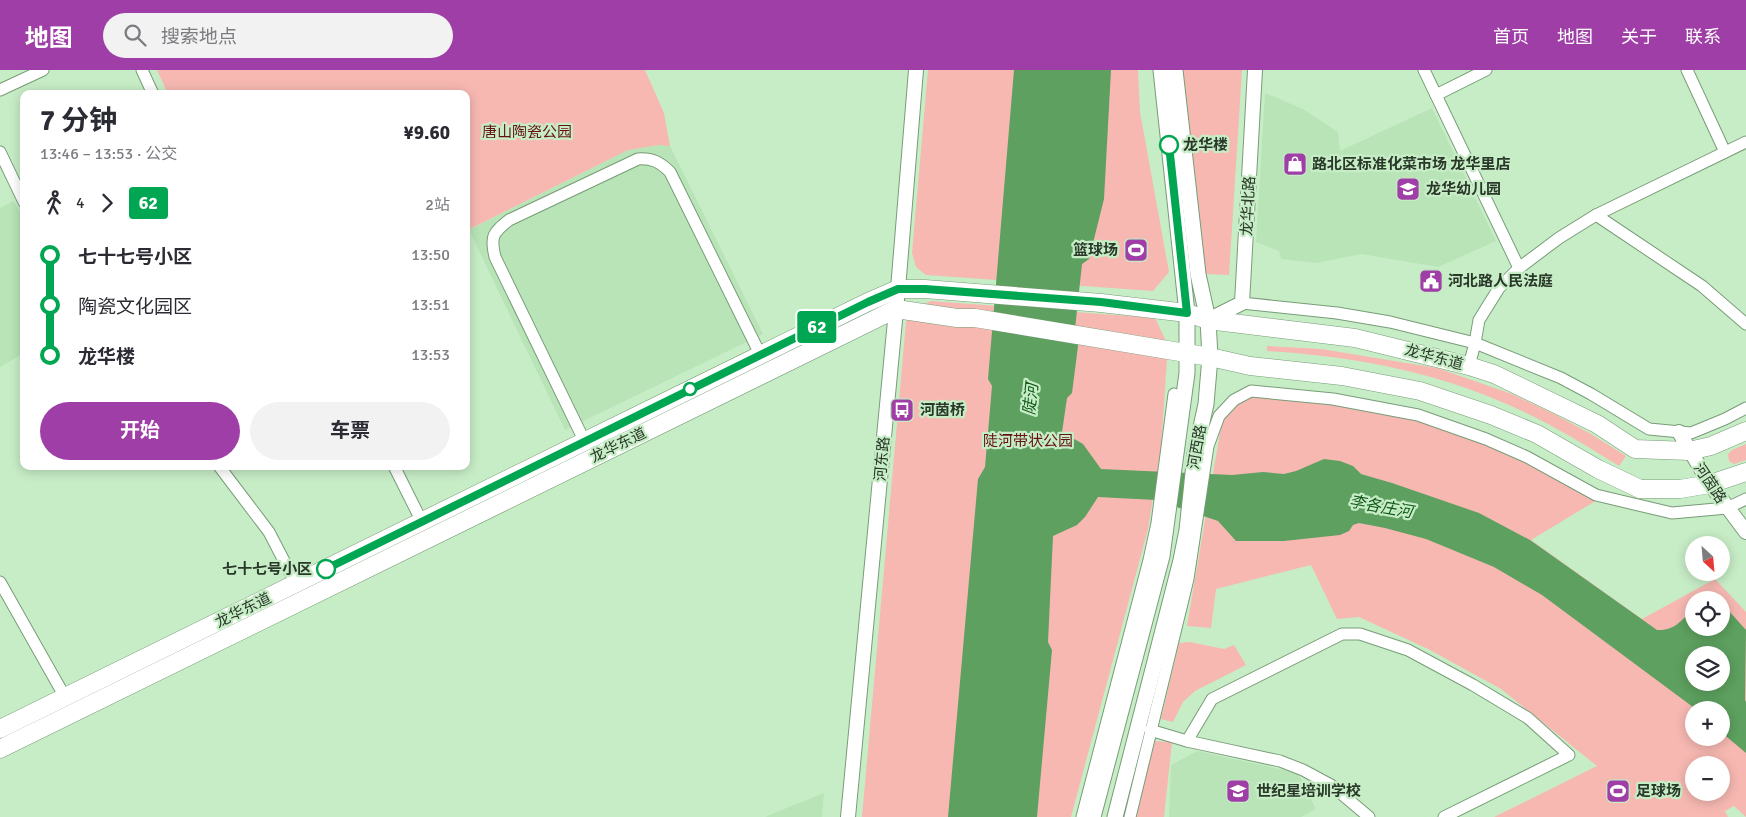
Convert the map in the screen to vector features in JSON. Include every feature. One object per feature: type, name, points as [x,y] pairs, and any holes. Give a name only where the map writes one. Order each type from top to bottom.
[{"type":"main road","name":"河西路","points":[[1092,817],[1162,556],[1162,524],[1172,454],[1187,373],[1187,313],[1161,70]]},
{"type":"main road","name":"河西路","points":[[1115,817],[1192,528],[1210,356],[1208,320],[1198,274],[1175,70]]},
{"type":"main road","name":"龙华东道","points":[[0,729],[760,354],[898,289],[925,289],[1101,302],[1187,313],[1208,320],[1355,338],[1414,351],[1494,374],[1580,415],[1635,449],[1689,451],[1711,446],[1746,431]]},
{"type":"main road","name":"龙华东道","points":[[0,749],[896,308]]},
{"type":"main road","points":[[896,308],[957,318],[975,318],[1101,338],[1210,356],[1250,366],[1342,376],[1420,391],[1491,415],[1537,434],[1598,469],[1640,489],[1680,488],[1710,484],[1746,472]]},
{"type":"street","points":[[0,90],[43,70]]},
{"type":"street","points":[[142,70],[151,90]]},
{"type":"street","name":"河东路","points":[[848,817],[898,289],[916,70]]},
{"type":"street","name":"龙华北路","points":[[1242,303],[1255,70]]},
{"type":"street","points":[[1424,70],[1518,268]]},
{"type":"street","points":[[1436,95],[1486,70]]},
{"type":"street","points":[[1687,70],[1725,152]]},
{"type":"street","points":[[1469,366],[1479,320],[1499,288],[1518,268],[1559,238],[1596,215],[1746,142]]},
{"type":"street","points":[[0,152],[20,194]]},
{"type":"street","points":[[587,441],[495,257],[492,242],[495,232],[509,220],[638,159],[650,159],[661,164],[670,172],[760,354]]},
{"type":"street","points":[[1596,215],[1702,286],[1746,324]]},
{"type":"street","points":[[1208,320],[1242,303],[1336,313],[1390,322],[1475,343],[1561,378],[1600,399],[1649,430],[1691,433],[1746,408]]},
{"type":"street","points":[[1201,450],[1218,416],[1234,400],[1251,390],[1333,399],[1418,415],[1486,439],[1527,457],[1596,495],[1672,513],[1728,508],[1746,498]]},
{"type":"street","points":[[1172,454],[1174,394]]},
{"type":"street","name":"河茵路","points":[[1679,432],[1710,484],[1746,532]]},
{"type":"street","points":[[222,470],[268,532],[296,584]]},
{"type":"street","points":[[396,470],[422,522]]},
{"type":"street","points":[[1082,817],[1149,560],[1162,524]]},
{"type":"street","points":[[1130,817],[1188,579],[1192,528]]},
{"type":"street","points":[[0,582],[65,697]]},
{"type":"street","points":[[1187,741],[1212,699],[1342,634],[1360,634],[1408,650],[1473,685],[1528,718],[1568,755],[1444,817]]},
{"type":"street","points":[[1150,730],[1187,741],[1280,761],[1304,770],[1331,785],[1369,817]]},
{"type":"shaded area","points":[[1265,93],[1303,109],[1338,132],[1340,151],[1432,108],[1496,241],[1438,267],[1362,254],[1316,263],[1281,259],[1279,251],[1256,242]]},
{"type":"shaded area","points":[[659,145],[670,146],[763,334],[565,430],[470,229],[628,150]]},
{"type":"shaded area","points":[[13,201],[20,211],[20,355],[0,367],[0,208]]},
{"type":"shaded area","name":"世纪星培训学校","points":[[1197,751],[1298,773],[1316,809],[1301,817],[1169,817],[1171,765]]},
{"type":"shaded area","points":[[824,793],[822,817],[766,817],[767,816]]},
{"type":"green space","name":"唐山陶瓷公园","points":[[157,70],[645,70],[664,113],[670,146],[659,145],[628,150],[470,229],[470,90],[166,90]]},
{"type":"green space","points":[[928,70],[1138,70],[1140,112],[1169,272],[1153,291],[926,275],[916,267],[912,253]]},
{"type":"green space","points":[[1179,70],[1242,70],[1229,275],[1204,274]]},
{"type":"green space","name":"陡河带状公园","points":[[931,301],[1155,318],[1168,345],[1161,448],[1148,529],[1071,817],[862,817],[906,322],[917,307]]},
{"type":"green space","points":[[1267,346],[1321,349],[1437,368],[1512,394],[1591,434],[1626,456],[1619,466],[1559,430],[1522,411],[1461,386],[1365,362],[1300,353],[1267,351]]},
{"type":"green space","points":[[1251,396],[1310,401],[1376,410],[1427,422],[1530,462],[1597,500],[1531,540],[1642,619],[1685,595],[1685,636],[1730,636],[1730,595],[1746,612],[1746,817],[1734,806],[1725,811],[1728,817],[1494,817],[1597,766],[1501,689],[1428,649],[1359,617],[1337,619],[1311,565],[1216,589],[1211,628],[1187,626],[1223,415]]},
{"type":"green space","points":[[1746,444],[1746,460],[1734,464],[1729,461],[1728,454],[1732,450]]},
{"type":"green space","points":[[1711,581],[1717,581],[1726,591],[1693,591]]},
{"type":"green space","points":[[1190,642],[1224,649],[1234,645],[1246,665],[1195,691],[1183,702],[1173,722],[1161,719],[1179,643]]},
{"type":"green space","points":[[1155,741],[1172,742],[1164,817],[1135,817]]},
{"type":"water","points":[[1014,70],[1111,70],[1104,199],[1089,259],[1082,264],[1075,329],[1079,338],[1072,393],[1067,398],[1062,432],[1083,444],[1101,469],[1232,475],[1263,472],[1284,474],[1324,459],[1340,461],[1353,466],[1361,474],[1479,513],[1530,540],[1657,630],[1669,629],[1685,617],[1685,636],[1730,636],[1730,612],[1746,630],[1746,753],[1730,740],[1730,701],[1685,701],[1542,595],[1494,567],[1426,539],[1359,523],[1353,525],[1349,531],[1340,535],[1284,541],[1236,541],[1218,521],[1156,500],[1098,497],[1085,517],[1077,525],[1053,536],[1048,642],[1052,650],[1037,817],[948,817],[978,479],[985,467],[992,386],[988,379]]},
{"type":"bus line","name":"62","points":[[326,569],[760,354],[898,289],[925,289],[1101,302],[1187,313],[1169,145]]},
{"type":"place","name":"龙华楼","points":[[1169,145]]},
{"type":"place","name":"路北区标准化菜市场 龙华里店","points":[[1295,164]]},
{"type":"place","name":"龙华幼儿园","points":[[1408,189]]},
{"type":"place","name":"篮球场","points":[[1136,250]]},
{"type":"place","name":"河北路人民法庭","points":[[1431,281]]},
{"type":"place","name":"河茵桥","points":[[902,410]]},
{"type":"place","name":"七十七号小区","points":[[326,569]]},
{"type":"place","name":"世纪星培训学校","points":[[1238,791]]},
{"type":"place","name":"足球场","points":[[1618,791]]},
{"type":"water label","name":"陡河","points":[[1030,399]]},
{"type":"water label","name":"李各庄河","points":[[1381,506]]}]
